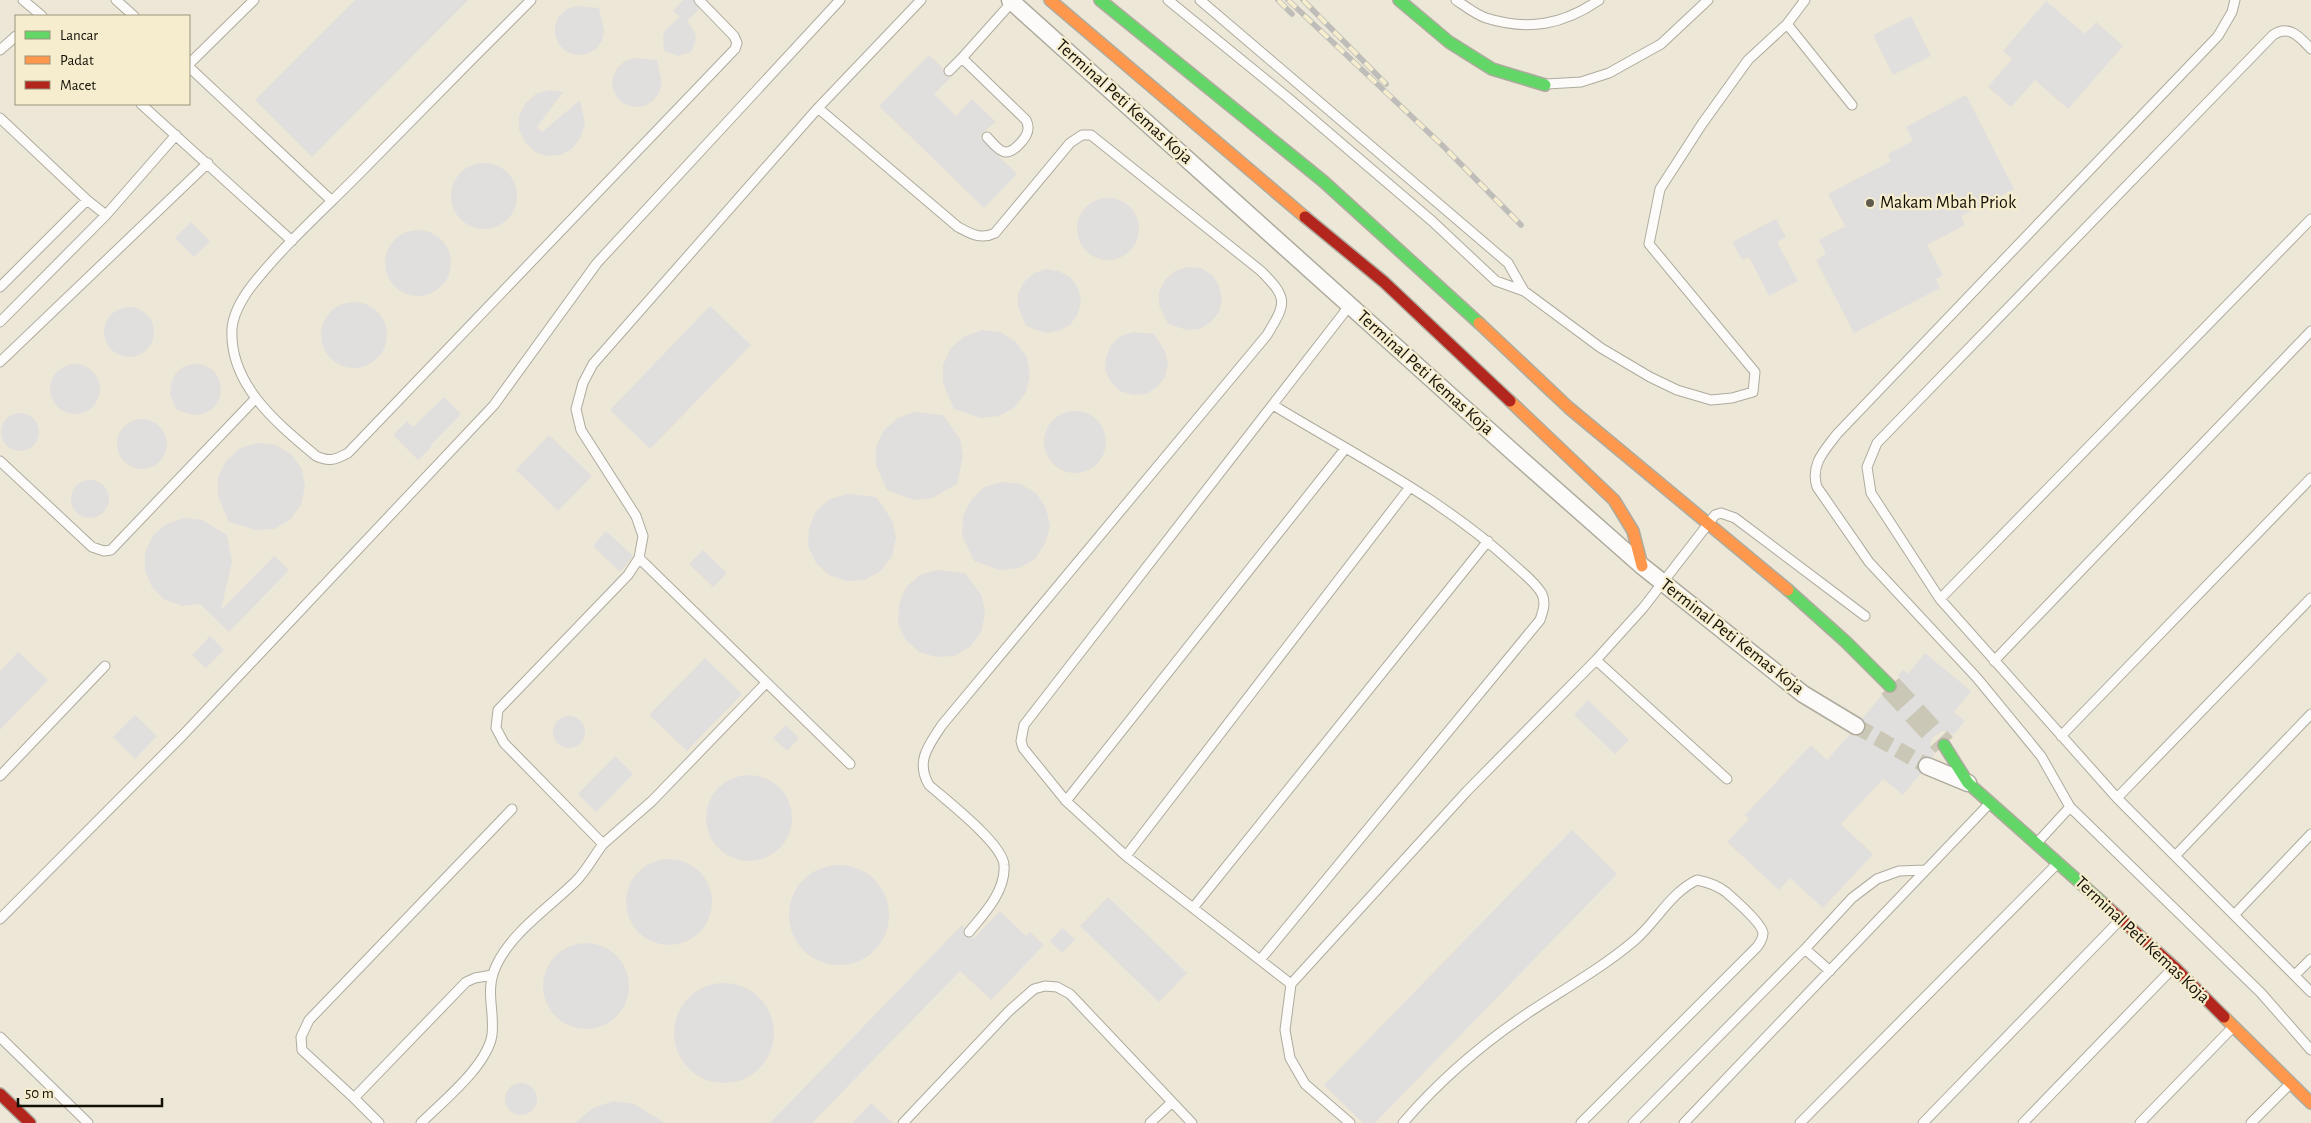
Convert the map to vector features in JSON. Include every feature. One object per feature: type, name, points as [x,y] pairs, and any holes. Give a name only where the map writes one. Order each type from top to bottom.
[{"type":"main road","points":[[1050,0],[1188,119],[1384,282],[1614,500],[1630,522],[1639,541],[1642,566]]},
{"type":"main road","points":[[1100,0],[1323,181],[1451,296],[1570,408],[1846,642],[1890,686]]},
{"type":"main road","points":[[1399,0],[1450,42],[1492,69],[1545,85]]},
{"type":"main road","name":"Terminal Peti Kemas Koja","points":[[1944,745],[1968,783],[2174,967],[2292,1082],[2311,1103]]},
{"type":"main road","points":[[0,1094],[30,1123]]},
{"type":"street","name":"Terminal Peti Kemas Koja","points":[[1011,1],[1642,566],[1803,694],[1856,726]]},
{"type":"street","name":"Terminal Peti Kemas Koja","points":[[1927,766],[1968,783]]},
{"type":"lane","points":[[24,0],[40,15]]},
{"type":"lane","points":[[116,0],[133,15]]},
{"type":"lane","points":[[190,65],[254,0]]},
{"type":"lane","points":[[530,0],[292,241],[249,289],[236,312],[232,327],[235,358],[240,373],[255,399],[316,456],[327,461],[335,460],[348,453],[735,49],[737,43],[734,36],[699,0]]},
{"type":"lane","points":[[0,919],[182,736],[494,405],[597,263],[840,0]]},
{"type":"lane","points":[[603,844],[504,743],[498,735],[496,718],[498,710],[628,575],[639,558],[643,536],[636,516],[581,430],[576,409],[583,383],[594,364],[818,108],[921,0]]},
{"type":"lane","points":[[1168,0],[1432,221],[1496,281],[1524,291],[1602,348],[1650,377],[1677,390],[1711,400],[1732,398],[1753,392],[1754,372],[1649,244],[1660,189],[1702,124],[1748,60],[1787,24],[1805,0]]},
{"type":"lane","points":[[1200,0],[1508,263],[1524,291]]},
{"type":"lane","points":[[1456,0],[1484,17],[1520,25],[1549,24],[1580,13],[1598,0]]},
{"type":"lane","points":[[1545,85],[1581,82],[1609,73],[1661,44],[1708,0]]},
{"type":"lane","points":[[2235,0],[2232,12],[2218,36],[1837,434],[1816,464],[1814,472],[1816,487],[1869,562],[1977,678],[2042,756],[2070,807],[2261,993],[2311,1050]]},
{"type":"lane","points":[[949,71],[1011,1]]},
{"type":"lane","points":[[1787,24],[1852,105]]},
{"type":"lane","points":[[2311,48],[2292,31],[2280,31],[2273,35],[1876,442],[1867,467],[1871,493],[1940,599],[2117,798],[2311,992]]},
{"type":"lane","points":[[0,50],[15,37]]},
{"type":"lane","points":[[962,58],[1026,120],[1029,128],[1026,135],[1012,150],[1006,152],[986,137]]},
{"type":"lane","points":[[190,67],[332,201]]},
{"type":"lane","points":[[1269,83],[1281,69]]},
{"type":"lane","points":[[142,105],[292,241]]},
{"type":"lane","points":[[818,108],[958,227],[972,235],[986,237],[995,233],[1070,143],[1082,135],[1091,135],[1261,271],[1276,286],[1282,298],[1282,311],[1267,335],[942,725],[927,747],[923,762],[924,775],[929,785],[981,831],[1001,852],[1005,866],[1002,881],[993,902],[969,932]]},
{"type":"lane","points":[[0,118],[87,200],[106,215]]},
{"type":"lane","points":[[0,322],[106,215],[176,135]]},
{"type":"lane","points":[[0,362],[208,163]]},
{"type":"lane","points":[[0,287],[87,200]]},
{"type":"lane","points":[[1940,599],[2311,219]]},
{"type":"lane","points":[[1292,984],[1126,856],[1066,801],[1024,748],[1021,741],[1024,725],[1350,305]]},
{"type":"lane","points":[[1994,661],[2311,331]]},
{"type":"lane","points":[[0,461],[92,547],[104,551],[111,550],[255,399]]},
{"type":"lane","points":[[1260,960],[1540,620],[1544,610],[1542,594],[1488,541],[1410,487],[1273,405]]},
{"type":"lane","points":[[1066,801],[1345,449]]},
{"type":"lane","points":[[2061,736],[2311,478]]},
{"type":"lane","points":[[1126,856],[1410,487]]},
{"type":"lane","points":[[1350,1123],[1305,1084],[1290,1058],[1285,1030],[1292,984],[1467,791],[1596,660],[1663,583],[1715,515],[1721,513],[1735,518],[1865,616]]},
{"type":"lane","points":[[1194,908],[1488,541]]},
{"type":"lane","points":[[639,558],[850,764]]},
{"type":"lane","points":[[2117,798],[2311,598]]},
{"type":"lane","points":[[1596,660],[1727,779]]},
{"type":"lane","points":[[0,776],[105,666]]},
{"type":"lane","points":[[421,1123],[462,1081],[488,1050],[493,1023],[490,1002],[492,975],[506,950],[530,923],[578,879],[603,844],[652,801],[766,683]]},
{"type":"lane","points":[[2176,855],[2311,714]]},
{"type":"lane","points":[[1684,1123],[1990,803]]},
{"type":"lane","points":[[2036,844],[2070,807]]},
{"type":"lane","points":[[379,1123],[302,1050],[301,1037],[309,1020],[512,809]]},
{"type":"lane","points":[[2235,914],[2311,834]]},
{"type":"lane","points":[[1800,1123],[2058,863]]},
{"type":"lane","points":[[1633,1123],[1805,949],[1852,898],[1877,879],[1898,871],[1925,870]]},
{"type":"lane","points":[[1403,1123],[1441,1084],[1481,1048],[1526,1014],[1566,990],[1636,939],[1688,884],[1698,880],[1710,883],[1726,892],[1753,918],[1761,929],[1762,938],[1757,947],[1581,1123]]},
{"type":"lane","points":[[1923,1123],[2121,919]]},
{"type":"lane","points":[[1805,949],[1830,971]]},
{"type":"lane","points":[[2295,975],[2311,959]]},
{"type":"lane","points":[[2023,1123],[2174,967]]},
{"type":"lane","points":[[354,1098],[466,982],[492,975]]},
{"type":"lane","points":[[903,1123],[1009,1010],[1034,988],[1045,986],[1058,987],[1070,994],[1171,1103],[1192,1123]]},
{"type":"lane","points":[[2140,1123],[2234,1025]]},
{"type":"lane","points":[[0,1037],[88,1123]]},
{"type":"lane","points":[[2252,1123],[2292,1082]]},
{"type":"lane","points":[[1150,1123],[1171,1103]]},
{"type":"building","points":[[355,0],[468,0],[312,157],[255,100]]},
{"type":"building","points":[[683,0],[693,0],[699,9],[687,21],[695,33],[696,40],[691,52],[678,56],[664,51],[663,36],[666,29],[680,17],[673,11]]},
{"type":"building","points":[[2046,1],[2085,34],[2096,22],[2123,46],[2068,109],[2035,80],[2011,107],[1988,87],[2012,59],[2003,51]]},
{"type":"building","points":[[577,6],[599,8],[604,31],[602,41],[596,49],[587,54],[576,55],[567,52],[559,45],[555,35],[555,25],[559,16],[567,9]]},
{"type":"building","points":[[1911,16],[1931,56],[1893,75],[1873,35]]},
{"type":"building","points":[[929,55],[943,68],[945,76],[951,77],[934,94],[956,116],[972,99],[996,122],[982,133],[980,138],[1017,174],[984,208],[879,106]]},
{"type":"building","points":[[635,58],[657,60],[662,83],[659,93],[653,101],[644,106],[634,107],[624,104],[617,97],[612,87],[613,77],[617,68],[625,61]]},
{"type":"building","points":[[549,90],[563,92],[537,127],[542,132],[580,100],[585,123],[581,137],[573,148],[561,155],[548,156],[535,152],[525,142],[519,130],[519,116],[525,104],[536,94]]},
{"type":"building","points":[[1966,95],[2014,189],[1961,216],[1965,225],[1927,245],[1943,275],[1936,279],[1940,288],[1854,333],[1816,260],[1826,254],[1819,240],[1845,226],[1828,194],[1891,161],[1888,154],[1913,141],[1906,127]]},
{"type":"building","points":[[484,163],[496,166],[507,173],[514,184],[517,196],[514,208],[507,219],[496,226],[484,229],[472,226],[461,219],[454,208],[451,196],[454,184],[461,173],[472,166]]},
{"type":"building","points":[[1102,198],[1114,198],[1130,207],[1137,217],[1139,229],[1137,241],[1130,251],[1114,260],[1102,260],[1091,255],[1082,246],[1077,235],[1077,223],[1082,212],[1091,203]]},
{"type":"building","points":[[1776,219],[1786,237],[1777,242],[1798,281],[1769,296],[1749,257],[1742,260],[1732,242]]},
{"type":"building","points":[[191,222],[210,241],[194,257],[175,238]]},
{"type":"building","points":[[418,230],[430,233],[441,240],[448,251],[451,263],[448,275],[441,286],[430,293],[418,296],[406,293],[395,286],[388,275],[385,263],[388,251],[395,240],[406,233]]},
{"type":"building","points":[[1188,267],[1201,268],[1212,275],[1219,286],[1222,299],[1219,312],[1211,322],[1200,329],[1187,330],[1168,324],[1159,305],[1159,292],[1165,280],[1175,271]]},
{"type":"building","points":[[1046,269],[1059,271],[1071,278],[1078,288],[1081,301],[1078,314],[1070,325],[1058,331],[1045,333],[1026,326],[1018,307],[1018,294],[1024,282],[1034,273]]},
{"type":"building","points":[[354,302],[366,305],[377,312],[384,323],[387,335],[384,347],[377,358],[366,365],[354,368],[342,365],[331,358],[324,347],[321,335],[324,323],[331,312],[342,305]]},
{"type":"building","points":[[710,306],[751,345],[650,449],[610,410]]},
{"type":"building","points":[[124,307],[134,307],[147,314],[154,327],[154,337],[147,350],[134,357],[124,357],[115,353],[108,346],[104,337],[104,327],[108,318],[115,311]]},
{"type":"building","points":[[982,330],[1000,332],[1016,342],[1027,357],[1030,375],[1026,392],[1015,407],[999,416],[981,418],[954,409],[943,383],[943,365],[951,348],[965,336]]},
{"type":"building","points":[[1133,332],[1154,334],[1165,351],[1168,364],[1165,377],[1157,387],[1146,394],[1133,395],[1120,391],[1111,382],[1105,370],[1106,357],[1111,345],[1121,336]]},
{"type":"building","points":[[70,364],[80,364],[93,371],[100,384],[100,394],[93,407],[80,414],[70,414],[61,410],[54,403],[50,394],[50,384],[54,375],[61,368]]},
{"type":"building","points":[[193,364],[204,365],[213,370],[219,379],[221,390],[219,400],[213,409],[203,414],[193,415],[177,410],[170,395],[171,384],[175,374],[183,367]]},
{"type":"building","points":[[444,397],[461,414],[418,460],[393,435],[407,421],[413,427]]},
{"type":"building","points":[[1069,411],[1081,411],[1097,420],[1104,430],[1106,442],[1104,454],[1097,464],[1081,473],[1069,473],[1058,468],[1049,459],[1044,448],[1044,436],[1049,425],[1058,416]]},
{"type":"building","points":[[915,412],[943,415],[960,439],[963,456],[957,484],[932,498],[914,500],[887,490],[876,465],[876,447],[884,430],[898,418]]},
{"type":"building","points":[[20,413],[34,418],[39,432],[34,446],[20,451],[6,446],[1,432],[6,418]]},
{"type":"building","points":[[137,419],[147,419],[160,426],[167,439],[167,449],[160,462],[147,469],[137,469],[128,465],[121,458],[117,449],[117,439],[121,430],[128,423]]},
{"type":"building","points":[[549,435],[592,476],[558,511],[516,470]]},
{"type":"building","points":[[258,443],[276,445],[291,454],[302,469],[305,487],[301,505],[290,520],[274,529],[256,530],[229,522],[218,496],[218,477],[226,461],[240,448]]},
{"type":"building","points":[[90,480],[104,485],[109,499],[104,513],[90,518],[76,513],[71,499],[76,485]]},
{"type":"building","points":[[1002,482],[1020,484],[1036,493],[1046,508],[1050,526],[1045,544],[1035,559],[1019,568],[1000,570],[974,561],[962,535],[963,516],[971,500],[984,487]]},
{"type":"building","points":[[848,494],[876,497],[892,520],[896,538],[892,556],[881,571],[864,580],[846,581],[829,575],[816,563],[808,546],[809,528],[816,511],[830,499]]},
{"type":"building","points":[[184,518],[202,520],[227,535],[232,562],[221,610],[274,556],[289,570],[229,632],[200,604],[183,606],[165,600],[152,587],[145,571],[145,552],[153,535],[167,524]]},
{"type":"building","points":[[606,531],[633,556],[620,572],[593,546]]},
{"type":"building","points":[[703,550],[727,573],[713,587],[689,564]]},
{"type":"building","points":[[937,570],[965,573],[982,596],[985,614],[981,632],[970,647],[954,656],[936,657],[919,652],[905,639],[898,623],[899,604],[906,587],[920,575]]},
{"type":"building","points":[[210,636],[224,650],[206,668],[192,655]]},
{"type":"building","points":[[18,652],[48,680],[0,730],[0,671]]},
{"type":"building","points":[[1925,653],[1971,691],[1954,712],[1965,721],[1953,735],[1943,731],[1932,738],[1930,746],[1935,756],[1921,758],[1917,767],[1921,773],[1903,795],[1883,779],[1841,824],[1873,854],[1823,908],[1790,878],[1779,890],[1727,842],[1749,819],[1745,815],[1811,745],[1827,760],[1850,734],[1855,736],[1861,734],[1866,727],[1862,719],[1881,696],[1893,699],[1900,695],[1903,683],[1898,675],[1903,670],[1908,674]]},
{"type":"building","points":[[705,658],[742,694],[687,751],[649,715]]},
{"type":"building","points":[[1588,700],[1629,740],[1615,754],[1574,715]]},
{"type":"building","points":[[135,715],[157,736],[135,759],[113,737]]},
{"type":"building","points":[[569,716],[575,717],[580,721],[584,726],[584,738],[580,743],[575,747],[569,748],[563,747],[558,743],[554,738],[553,732],[554,726],[558,721],[563,717]]},
{"type":"building","points":[[786,725],[799,738],[787,751],[773,738]]},
{"type":"building","points":[[615,756],[633,774],[596,812],[578,794]]},
{"type":"building","points":[[741,775],[757,775],[766,778],[780,787],[789,801],[792,818],[789,835],[780,849],[766,858],[757,861],[741,861],[725,854],[713,842],[706,826],[706,810],[713,794],[725,782]]},
{"type":"building","points":[[1572,830],[1617,874],[1375,1123],[1363,1123],[1324,1085]]},
{"type":"building","points":[[661,859],[677,859],[686,862],[700,871],[709,885],[712,902],[709,919],[700,933],[686,942],[677,945],[661,945],[645,938],[633,926],[626,910],[626,894],[633,878],[645,866]]},
{"type":"building","points":[[839,865],[858,869],[874,880],[885,896],[889,915],[885,934],[874,950],[858,961],[839,965],[820,961],[804,950],[793,934],[789,915],[793,896],[804,880],[820,869]]},
{"type":"building","points":[[1108,897],[1187,973],[1159,1002],[1080,926]]},
{"type":"building","points":[[1000,911],[1026,936],[1030,932],[1044,945],[991,1000],[960,971],[812,1123],[770,1123],[962,925],[965,928],[963,931],[965,936],[974,938]]},
{"type":"building","points":[[1062,928],[1075,939],[1062,953],[1050,941]]},
{"type":"building","points":[[586,943],[603,946],[617,955],[626,969],[629,986],[626,1003],[617,1017],[603,1026],[586,1029],[569,1026],[555,1017],[546,1003],[543,986],[546,969],[555,955],[569,946]]},
{"type":"building","points":[[724,983],[743,987],[759,998],[770,1014],[774,1033],[770,1052],[759,1068],[743,1079],[724,1083],[705,1079],[689,1068],[678,1052],[674,1033],[678,1014],[689,998],[705,987]]},
{"type":"building","points":[[521,1083],[527,1084],[532,1088],[536,1093],[536,1105],[532,1110],[527,1114],[521,1115],[515,1114],[510,1110],[506,1105],[505,1099],[506,1093],[510,1088],[515,1084]]},
{"type":"building","points":[[613,1101],[634,1104],[665,1123],[575,1123],[593,1108]]},
{"type":"building","points":[[871,1103],[893,1123],[852,1123]]},
{"type":"tunnel","points":[[1890,686],[1944,745]]},
{"type":"tunnel","points":[[1856,726],[1927,766]]},
{"type":"railway","points":[[1278,0],[1292,14]]},
{"type":"railway","points":[[1288,0],[1443,146],[1521,225]]},
{"type":"railway","points":[[1303,0],[1386,84]]},
{"type":"traffic: fast","points":[[1100,0],[1323,181],[1479,323]]},
{"type":"traffic: fast","points":[[1399,0],[1449,42],[1492,69],[1545,85]]},
{"type":"traffic: fast","points":[[1788,590],[1846,642],[1890,686]]},
{"type":"traffic: fast","points":[[1944,745],[1968,783],[2104,904]]},
{"type":"traffic: slow","points":[[1050,0],[1305,217]]},
{"type":"traffic: slow","points":[[1479,323],[1569,408],[1788,590]]},
{"type":"traffic: slow","points":[[1510,401],[1614,500],[1633,531],[1642,566]]},
{"type":"traffic: slow","points":[[2224,1017],[2311,1103]]},
{"type":"traffic: jam","points":[[1305,217],[1384,282],[1510,401]]},
{"type":"traffic: jam","points":[[2104,904],[2174,967],[2224,1017]]},
{"type":"traffic: jam","points":[[0,1094],[30,1123]]},
{"type":"place","name":"Makam Mbah Priok","points":[[1870,203]]}]
